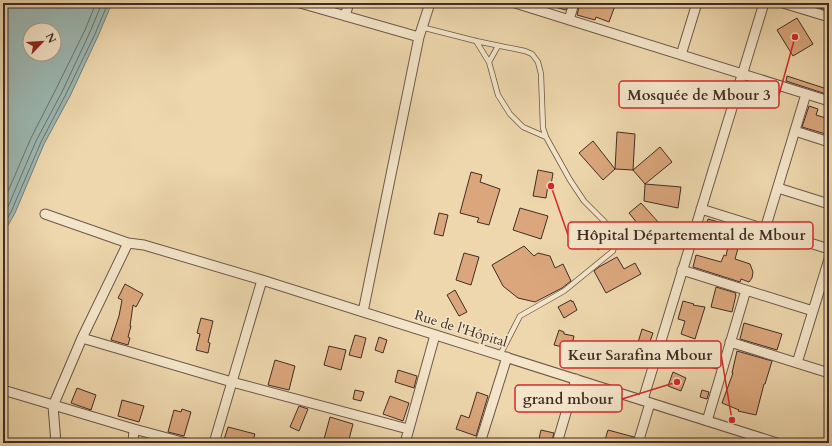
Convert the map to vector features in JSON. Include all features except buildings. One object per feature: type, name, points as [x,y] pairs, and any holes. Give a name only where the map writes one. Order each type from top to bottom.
[{"type":"street","points":[[300,3],[419,37]]},
{"type":"street","points":[[345,16],[349,3]]},
{"type":"street","points":[[362,312],[421,27],[430,3]]},
{"type":"street","points":[[515,3],[829,101]]},
{"type":"street","points":[[569,20],[574,3]]},
{"type":"street","points":[[681,55],[697,3]]},
{"type":"street","points":[[638,443],[646,402],[682,270],[764,3]]},
{"type":"street","points":[[783,3],[829,17]]},
{"type":"street","points":[[765,229],[806,94]]},
{"type":"street","points":[[795,131],[829,142]]},
{"type":"street","points":[[778,188],[829,204]]},
{"type":"street","points":[[701,209],[829,249]]},
{"type":"street","name":"Rue de l'Hôpital","points":[[45,214],[132,243],[262,280],[504,356],[707,421],[764,441],[777,443]]},
{"type":"street","points":[[56,443],[53,406],[82,338],[132,243]]},
{"type":"street","points":[[797,363],[829,259]]},
{"type":"street","points":[[682,270],[813,311]]},
{"type":"street","points":[[214,443],[262,280]]},
{"type":"street","points":[[707,421],[746,290]]},
{"type":"street","points":[[405,443],[435,335]]},
{"type":"street","points":[[82,338],[232,382],[408,429]]},
{"type":"street","points":[[730,342],[829,373]]},
{"type":"street","points":[[480,443],[504,356]]},
{"type":"street","points":[[557,443],[576,379]]},
{"type":"street","points":[[3,390],[134,430],[186,443]]},
{"type":"street","points":[[133,443],[134,430]]},
{"type":"lane","points":[[421,27],[476,41],[525,51],[532,54],[538,62],[542,74],[543,128],[546,138],[570,180],[584,201],[604,222],[611,232],[615,242],[613,251],[564,291],[520,316],[504,356]]},
{"type":"lane","points":[[476,41],[489,62],[498,95],[510,114],[523,127],[546,138]]},
{"type":"lane","points":[[489,62],[498,46]]},
{"type":"water","points":[[3,3],[112,3],[70,96],[44,144],[15,213],[3,234]]},
{"type":"place","name":"Mosquée de Mbour 3","points":[[795,37]]},
{"type":"place","name":"Hôpital Départemental de Mbour","points":[[551,186]]},
{"type":"place","name":"grand mbour","points":[[677,382]]},
{"type":"place","name":"Keur Sarafina Mbour","points":[[732,420]]}]
